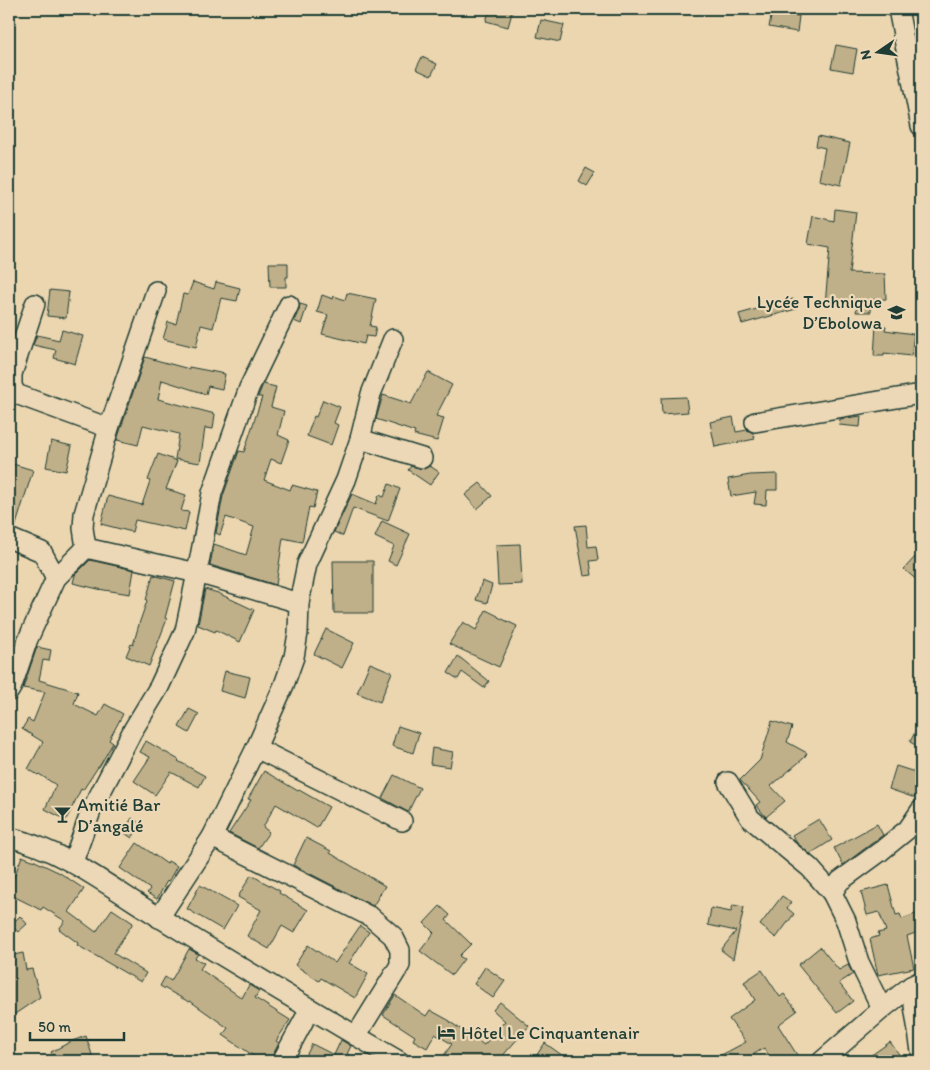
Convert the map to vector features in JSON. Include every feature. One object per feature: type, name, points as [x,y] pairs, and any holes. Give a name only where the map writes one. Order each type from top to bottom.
[{"type":"street","points":[[898,9],[921,126]]},
{"type":"street","points":[[86,548],[83,528],[84,514],[109,428],[156,291]]},
{"type":"street","points":[[35,304],[12,374],[12,386],[16,394],[109,428]]},
{"type":"street","points":[[72,862],[91,811],[133,730],[159,687],[185,630],[212,493],[249,388],[289,305]]},
{"type":"street","points":[[159,918],[212,837],[256,748],[284,685],[294,657],[298,633],[299,603],[307,564],[346,480],[360,438],[371,394],[393,339]]},
{"type":"street","points":[[755,422],[921,394]]},
{"type":"street","points":[[360,438],[422,458]]},
{"type":"street","points":[[9,538],[42,552],[56,578]]},
{"type":"street","points":[[86,548],[197,573],[299,603]]},
{"type":"street","points":[[9,691],[28,639],[56,578],[86,548]]},
{"type":"street","points":[[256,748],[402,821]]},
{"type":"street","points":[[728,782],[750,818],[810,868],[832,893],[846,921],[859,962],[882,1010]]},
{"type":"street","points":[[832,893],[840,881],[908,829],[921,810]]},
{"type":"street","points":[[9,837],[40,847],[72,862],[159,918],[399,1061]]},
{"type":"street","points":[[212,837],[371,917],[392,936],[400,950],[400,965],[356,1036]]},
{"type":"street","points":[[822,1061],[916,984]]},
{"type":"street","points":[[916,984],[921,1051]]},
{"type":"street","points":[[282,1061],[310,1009]]},
{"type":"building","points":[[490,9],[513,9],[508,27],[486,21]]},
{"type":"building","points":[[772,12],[799,16],[797,32],[769,27]]},
{"type":"building","points":[[541,20],[564,25],[560,42],[537,37]]},
{"type":"building","points":[[836,45],[857,49],[853,72],[831,68]]},
{"type":"building","points":[[422,57],[437,64],[431,76],[416,69]]},
{"type":"building","points":[[818,136],[850,143],[841,185],[819,180],[825,148],[816,146]]},
{"type":"building","points":[[586,168],[595,173],[587,186],[579,181]]},
{"type":"building","points":[[835,209],[856,212],[849,273],[885,274],[886,299],[871,300],[871,312],[856,312],[857,307],[825,305],[830,248],[808,244],[813,216],[834,221]]},
{"type":"building","points":[[269,263],[288,263],[286,287],[270,287]]},
{"type":"building","points":[[193,282],[214,289],[216,282],[240,288],[237,301],[221,298],[213,328],[201,325],[196,347],[163,339],[168,322],[176,324],[183,294],[188,295]]},
{"type":"building","points":[[50,290],[69,292],[66,318],[47,316]]},
{"type":"building","points":[[347,293],[376,299],[370,326],[376,327],[374,337],[366,336],[364,344],[322,334],[328,315],[317,312],[322,295],[333,299],[334,296],[345,300]]},
{"type":"building","points":[[793,299],[796,309],[742,324],[739,314]]},
{"type":"building","points":[[300,304],[307,306],[301,324],[294,321]]},
{"type":"building","points":[[876,325],[886,326],[885,330],[914,334],[911,356],[884,353],[884,356],[874,356]]},
{"type":"building","points":[[62,330],[83,336],[75,364],[54,358],[56,350],[33,345],[37,335],[59,340]]},
{"type":"building","points":[[145,357],[189,369],[189,367],[225,374],[222,389],[208,386],[206,394],[162,380],[158,399],[215,414],[213,429],[205,428],[200,463],[175,459],[179,434],[143,425],[138,445],[117,440]]},
{"type":"building","points":[[428,372],[452,385],[436,416],[444,418],[437,441],[414,435],[415,432],[376,419],[383,395],[411,404]]},
{"type":"building","points":[[263,384],[276,387],[271,407],[284,411],[278,435],[289,440],[281,463],[271,459],[264,480],[290,490],[292,485],[317,492],[313,508],[309,507],[302,542],[283,538],[276,585],[210,565],[214,544],[246,555],[254,527],[226,517],[220,535],[216,533],[223,496],[239,451],[244,452],[262,397],[258,397]]},
{"type":"building","points":[[686,397],[688,412],[662,414],[661,398]]},
{"type":"building","points":[[323,400],[340,407],[334,423],[338,425],[331,445],[307,436],[314,416],[316,417]]},
{"type":"building","points":[[861,416],[860,427],[839,425],[840,419]]},
{"type":"building","points":[[733,417],[736,432],[747,430],[753,433],[755,439],[715,447],[710,422]]},
{"type":"building","points":[[51,441],[72,446],[66,471],[46,467]]},
{"type":"building","points":[[158,454],[177,461],[166,489],[186,495],[181,511],[189,512],[185,531],[135,520],[132,532],[101,524],[108,496],[142,505],[150,481],[148,480]]},
{"type":"building","points":[[13,464],[33,470],[15,528],[9,527],[9,477]]},
{"type":"building","points":[[411,466],[424,469],[430,466],[439,472],[430,485],[408,470]]},
{"type":"building","points":[[777,474],[777,490],[767,490],[766,505],[754,504],[756,492],[731,496],[728,479],[750,475]]},
{"type":"building","points":[[480,483],[492,496],[477,509],[465,495]]},
{"type":"building","points":[[389,484],[400,489],[388,521],[353,508],[343,536],[334,532],[352,494],[376,504],[379,495],[384,497]]},
{"type":"building","points":[[382,521],[410,534],[396,565],[388,561],[394,546],[375,537]]},
{"type":"building","points":[[586,525],[588,547],[596,546],[598,560],[590,561],[592,575],[584,576],[575,526]]},
{"type":"building","points":[[520,544],[522,584],[498,585],[496,545]]},
{"type":"building","points":[[915,557],[921,563],[921,584],[904,569]]},
{"type":"building","points":[[90,560],[134,570],[130,594],[73,583],[75,575]]},
{"type":"building","points":[[333,561],[373,561],[373,613],[334,613]]},
{"type":"building","points":[[153,575],[175,581],[165,618],[167,619],[149,666],[126,656],[131,644],[133,645]]},
{"type":"building","points":[[482,581],[492,585],[487,603],[476,600]]},
{"type":"building","points":[[205,589],[254,610],[240,642],[216,630],[215,632],[198,625]]},
{"type":"building","points":[[486,610],[517,626],[499,667],[449,644],[463,622],[476,630]]},
{"type":"building","points":[[326,629],[354,643],[342,668],[314,654]]},
{"type":"building","points":[[37,647],[51,650],[49,661],[43,660],[39,680],[78,692],[74,704],[98,716],[105,704],[123,714],[109,740],[113,743],[83,790],[81,789],[66,820],[45,809],[56,785],[28,769],[43,742],[22,729],[28,719],[33,722],[45,692],[23,688]]},
{"type":"building","points":[[458,656],[489,681],[484,688],[462,672],[458,679],[448,673]]},
{"type":"building","points":[[370,663],[392,672],[380,702],[357,693]]},
{"type":"building","points":[[225,671],[250,677],[245,698],[220,691]]},
{"type":"building","points":[[189,709],[199,714],[189,733],[179,727]]},
{"type":"building","points":[[921,720],[921,748],[910,742]]},
{"type":"building","points":[[772,721],[792,727],[787,742],[807,753],[804,758],[771,786],[785,801],[766,817],[756,805],[760,802],[740,780],[760,760]]},
{"type":"building","points":[[398,726],[419,733],[413,753],[392,746]]},
{"type":"building","points":[[146,741],[205,776],[199,787],[171,772],[155,795],[134,781],[150,757],[140,752]]},
{"type":"building","points":[[432,748],[453,752],[450,767],[430,764]]},
{"type":"building","points":[[896,766],[921,774],[915,798],[889,789]]},
{"type":"building","points":[[264,771],[329,807],[317,828],[276,804],[263,827],[269,832],[258,848],[229,833],[251,800],[248,799]]},
{"type":"building","points":[[394,775],[420,788],[408,812],[382,798]]},
{"type":"building","points":[[132,818],[141,824],[132,838],[123,832]]},
{"type":"building","points":[[819,819],[832,840],[810,854],[797,843],[792,835]]},
{"type":"building","points":[[877,824],[883,835],[843,865],[834,848]]},
{"type":"building","points":[[306,838],[331,851],[330,853],[385,886],[373,906],[293,865]]},
{"type":"building","points":[[137,843],[167,864],[168,861],[177,866],[157,899],[147,893],[150,889],[120,868]]},
{"type":"building","points":[[22,856],[60,873],[84,889],[69,912],[96,932],[112,909],[133,923],[113,953],[146,973],[141,982],[77,945],[78,943],[59,929],[65,921],[43,907],[41,910],[9,894]]},
{"type":"building","points":[[251,875],[280,891],[279,893],[308,910],[294,933],[282,926],[269,949],[247,936],[261,910],[238,897]]},
{"type":"building","points":[[200,885],[237,906],[223,930],[187,909]]},
{"type":"building","points":[[888,885],[896,915],[900,914],[902,919],[921,912],[921,931],[907,936],[914,968],[878,975],[870,939],[879,936],[878,933],[886,931],[879,912],[867,915],[861,892]]},
{"type":"building","points":[[782,896],[791,902],[787,908],[794,914],[776,938],[760,925]]},
{"type":"building","points":[[733,905],[744,907],[733,959],[721,950],[736,931],[708,925],[711,908],[731,912]]},
{"type":"building","points":[[440,906],[450,915],[446,920],[471,944],[459,956],[464,959],[452,975],[420,951],[434,933],[424,923]]},
{"type":"building","points":[[20,916],[27,924],[18,932],[11,925]]},
{"type":"building","points":[[360,926],[369,932],[349,963],[368,974],[355,998],[321,978],[319,981],[295,965],[308,945],[335,963]]},
{"type":"building","points":[[820,947],[839,970],[848,965],[853,974],[839,983],[853,1001],[837,1013],[798,965]]},
{"type":"building","points":[[189,949],[198,954],[195,958],[204,963],[200,969],[242,998],[249,985],[259,991],[255,998],[290,1020],[276,1041],[279,1043],[270,1061],[261,1061],[223,1035],[228,1028],[190,1001],[160,986],[165,977],[171,981]]},
{"type":"building","points":[[23,953],[26,970],[32,969],[40,997],[9,1018],[9,956]]},
{"type":"building","points":[[485,967],[505,981],[493,998],[474,984]]},
{"type":"building","points":[[762,970],[780,997],[784,994],[797,1011],[778,1025],[799,1058],[794,1061],[773,1061],[764,1048],[743,1061],[710,1061],[746,1042],[729,1019],[755,1000],[744,982]]},
{"type":"building","points":[[395,995],[426,1016],[430,1010],[450,1021],[484,1045],[505,1021],[493,1010],[500,1002],[529,1026],[498,1061],[440,1061],[452,1044],[435,1034],[427,1048],[413,1040],[415,1036],[383,1015]]},
{"type":"building","points":[[86,1036],[93,1058],[82,1061],[56,1061],[51,1052]]},
{"type":"building","points":[[341,1040],[351,1046],[347,1054],[360,1061],[315,1061],[306,1056],[312,1044],[334,1055]]},
{"type":"building","points":[[890,1042],[901,1057],[896,1061],[863,1061]]},
{"type":"building","points":[[545,1043],[570,1061],[543,1061],[536,1056]]},
{"type":"place","name":"Lycée Technique D’Ebolowa","points":[[896,312]]},
{"type":"place","name":"Amitié Bar D’angalé","points":[[63,815]]},
{"type":"place","name":"Hôtel Le Cinquantenair","points":[[447,1033]]}]
